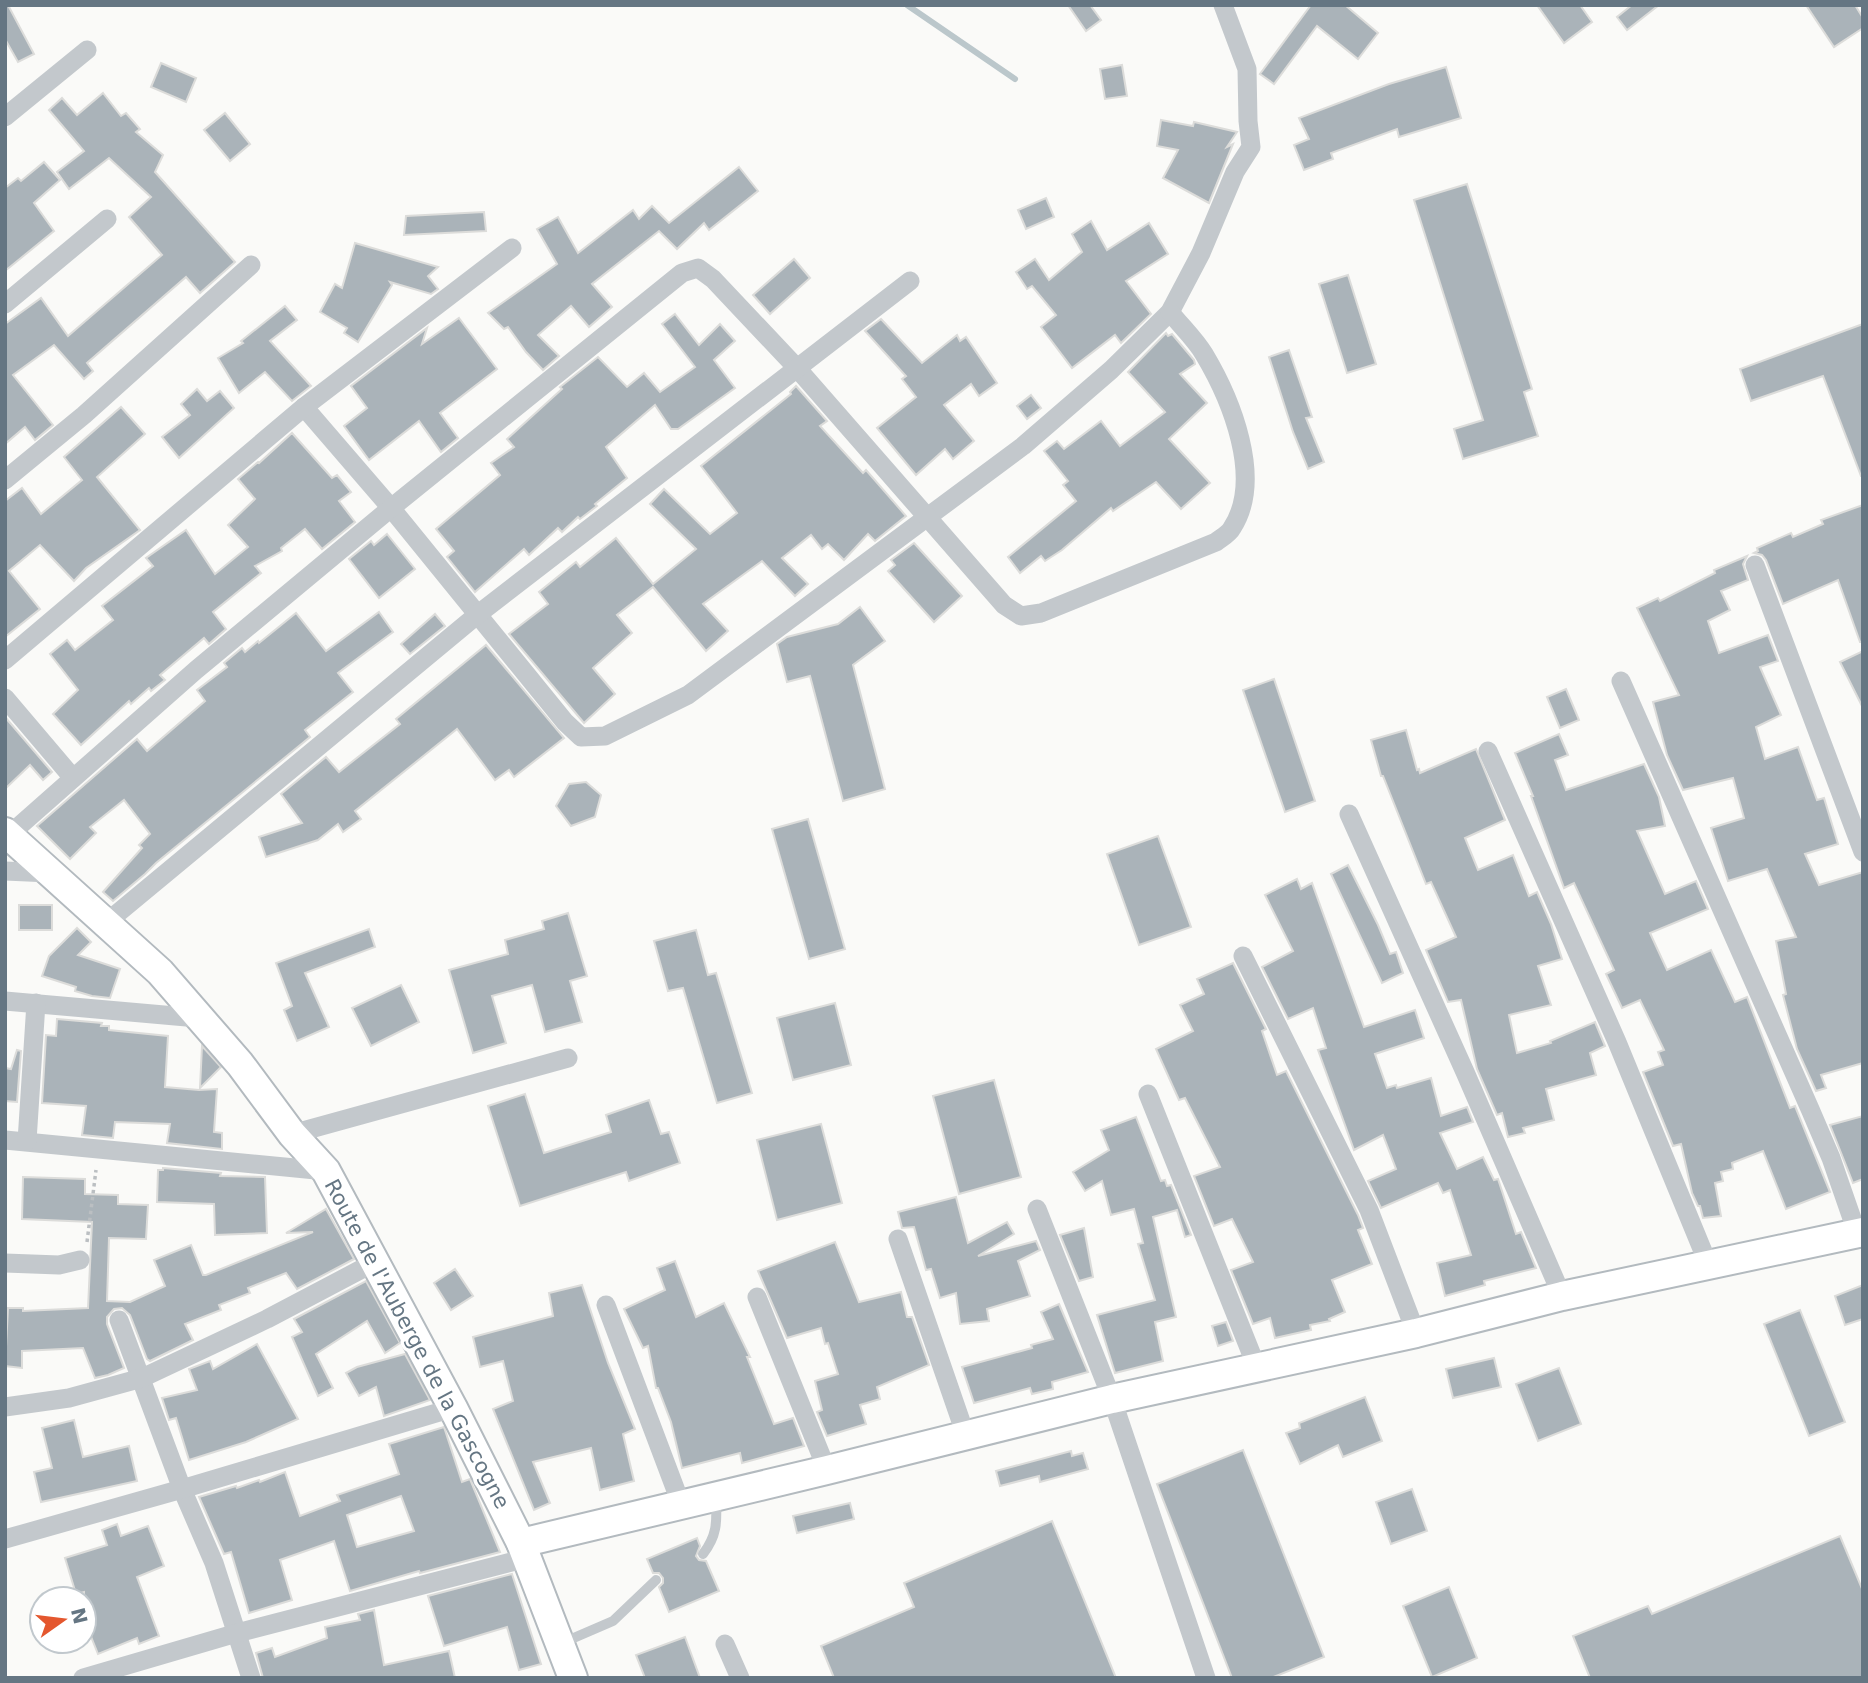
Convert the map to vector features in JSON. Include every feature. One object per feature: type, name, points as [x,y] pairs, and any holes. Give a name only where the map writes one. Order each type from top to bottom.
[{"type":"street","points":[[304,407],[391,508],[565,722],[581,737],[605,736],[688,695],[1023,446],[1111,370],[1170,312],[1201,253],[1235,172],[1251,147],[1247,69],[1223,5]]},
{"type":"street","points":[[5,117],[87,50]]},
{"type":"street","points":[[5,303],[107,219]]},
{"type":"street","points":[[5,660],[304,407],[512,248]]},
{"type":"street","points":[[5,480],[84,415],[251,265]]},
{"type":"street","points":[[7,834],[196,670],[682,273],[698,268],[713,279],[796,367],[1004,605],[1021,616],[1041,613],[1216,542],[1231,530],[1242,507],[1245,485],[1243,457],[1231,407],[1203,352],[1170,312]]},
{"type":"street","points":[[107,922],[477,615],[910,281]]},
{"type":"street","points":[[1755,565],[1863,852]]},
{"type":"street","points":[[83,1678],[681,1504],[1112,1399],[1416,1333],[1562,1296],[1860,1233],[1810,1109],[1621,681]]},
{"type":"street","points":[[5,698],[74,778]]},
{"type":"street","points":[[1488,751],[1617,1042],[1709,1266]]},
{"type":"street","points":[[1349,814],[1562,1296]]},
{"type":"street","name":"Route de l'Auberge de la Gascogne","points":[[7,834],[160,972],[240,1064],[292,1134],[326,1171],[453,1408],[524,1551],[573,1678]]},
{"type":"street","points":[[5,871],[50,873]]},
{"type":"street","points":[[1243,956],[1369,1210],[1416,1333]]},
{"type":"street","points":[[5,1001],[198,1018]]},
{"type":"street","points":[[27,1141],[36,1003]]},
{"type":"street","points":[[292,1134],[568,1058]]},
{"type":"street","points":[[1149,1094],[1257,1368]]},
{"type":"street","points":[[5,1140],[326,1171]]},
{"type":"street","points":[[1037,1209],[1112,1399],[1206,1678]]},
{"type":"street","points":[[898,1240],[966,1436]]},
{"type":"street","points":[[5,1263],[59,1265],[80,1260]]},
{"type":"street","points":[[5,1408],[69,1398],[142,1378],[267,1319],[375,1262]]},
{"type":"street","points":[[757,1297],[827,1470]]},
{"type":"street","points":[[606,1305],[681,1504]]},
{"type":"street","points":[[119,1320],[182,1489],[214,1563],[251,1678]]},
{"type":"street","points":[[5,1539],[453,1408]]},
{"type":"street","points":[[725,1644],[740,1678]]},
{"type":"lane","points":[[704,1554],[713,1542],[718,1525],[716,1496]]},
{"type":"lane","points":[[560,1644],[613,1621],[656,1580]]},
{"type":"path","points":[[80,1260],[87,1244],[98,1150]]},
{"type":"building","points":[[5,5],[8,5],[34,54],[18,62],[5,39]]},
{"type":"building","points":[[1068,5],[1090,5],[1101,20],[1086,31]]},
{"type":"building","points":[[1311,5],[1345,5],[1378,33],[1358,59],[1317,26],[1274,84],[1260,74]]},
{"type":"building","points":[[1537,5],[1580,5],[1592,22],[1564,43]]},
{"type":"building","points":[[1632,5],[1659,5],[1627,30],[1617,17]]},
{"type":"building","points":[[1806,5],[1855,5],[1863,18],[1863,28],[1834,47]]},
{"type":"building","points":[[161,63],[196,78],[186,102],[151,87]]},
{"type":"building","points":[[1122,65],[1127,96],[1105,99],[1100,69]]},
{"type":"building","points":[[1446,67],[1461,118],[1399,137],[1397,129],[1331,153],[1333,159],[1304,170],[1294,145],[1309,139],[1299,118],[1389,84]]},
{"type":"building","points":[[103,93],[121,116],[126,113],[140,129],[136,132],[163,155],[155,172],[235,262],[200,293],[186,277],[87,363],[93,371],[84,379],[54,345],[13,375],[53,425],[35,440],[25,427],[5,444],[5,324],[41,298],[68,336],[162,255],[129,217],[151,197],[109,158],[69,189],[57,172],[84,151],[49,110],[62,98],[77,115]]},
{"type":"building","points":[[225,113],[250,144],[230,161],[204,130]]},
{"type":"building","points":[[1161,120],[1193,126],[1194,122],[1237,132],[1227,147],[1233,144],[1209,203],[1163,178],[1178,150],[1157,146]]},
{"type":"building","points":[[44,162],[60,180],[34,203],[54,231],[5,271],[5,188],[18,178],[21,181]]},
{"type":"building","points":[[739,167],[758,191],[709,230],[704,223],[677,249],[659,231],[592,284],[612,307],[589,327],[571,306],[538,335],[559,356],[543,370],[508,327],[504,329],[488,313],[557,264],[537,229],[558,217],[578,253],[633,210],[639,219],[652,206],[669,223]]},
{"type":"building","points":[[1467,184],[1532,389],[1524,392],[1538,436],[1463,459],[1454,429],[1483,420],[1414,200]]},
{"type":"building","points":[[1046,198],[1054,217],[1026,229],[1018,210]]},
{"type":"building","points":[[484,212],[486,231],[404,235],[406,216]]},
{"type":"building","points":[[1091,221],[1107,250],[1149,223],[1168,254],[1126,281],[1151,314],[1121,343],[1115,335],[1072,368],[1041,327],[1056,315],[1032,286],[1027,289],[1016,272],[1035,259],[1049,280],[1082,252],[1072,234]]},
{"type":"building","points":[[355,243],[438,267],[428,276],[438,289],[431,294],[390,282],[392,285],[358,342],[344,333],[347,328],[320,312],[335,284],[342,288]]},
{"type":"building","points":[[794,259],[810,278],[770,314],[753,295]]},
{"type":"building","points":[[1348,275],[1376,364],[1347,373],[1319,284]]},
{"type":"building","points":[[285,306],[297,320],[270,341],[311,386],[292,401],[265,372],[239,393],[218,358],[243,343],[241,341]]},
{"type":"building","points":[[675,314],[699,345],[720,324],[735,341],[714,360],[735,388],[678,429],[671,429],[655,405],[606,447],[627,478],[595,504],[597,506],[580,519],[578,517],[562,532],[558,528],[529,555],[524,549],[475,592],[447,557],[454,551],[436,529],[500,475],[491,463],[514,447],[507,439],[562,389],[560,387],[598,357],[627,387],[644,373],[660,392],[695,367],[662,324]]},
{"type":"building","points":[[459,318],[497,369],[440,413],[458,438],[441,452],[419,421],[369,460],[344,426],[367,408],[351,386],[427,328],[422,344]]},
{"type":"building","points":[[881,319],[922,363],[957,335],[960,341],[966,337],[997,383],[979,396],[971,384],[944,405],[974,441],[953,459],[945,449],[916,475],[877,428],[916,397],[902,379],[906,376],[865,331]]},
{"type":"building","points":[[1863,324],[1861,476],[1823,376],[1751,401],[1740,369]]},
{"type":"building","points":[[1166,333],[1168,336],[1172,334],[1194,360],[1195,364],[1180,374],[1207,403],[1169,439],[1210,483],[1181,509],[1156,482],[1113,511],[1111,508],[1062,550],[1045,561],[1041,556],[1020,573],[1008,557],[1076,501],[1063,485],[1068,481],[1044,451],[1057,441],[1064,449],[1101,421],[1120,446],[1165,412],[1128,372]]},
{"type":"building","points":[[1289,350],[1312,417],[1306,418],[1324,462],[1308,469],[1269,357]]},
{"type":"building","points":[[796,386],[827,421],[820,426],[863,473],[866,470],[906,516],[875,541],[868,534],[844,560],[828,544],[822,549],[811,535],[782,558],[808,584],[795,596],[762,561],[703,604],[728,631],[706,651],[653,587],[617,615],[632,633],[593,668],[615,694],[584,723],[509,634],[548,604],[539,592],[576,562],[580,567],[616,538],[653,584],[696,549],[650,504],[664,489],[710,534],[737,513],[701,466],[791,394]]},
{"type":"building","points":[[197,389],[207,401],[220,391],[234,408],[179,458],[162,437],[190,415],[181,404]]},
{"type":"building","points":[[1031,395],[1041,408],[1027,419],[1017,406]]},
{"type":"building","points":[[121,407],[145,434],[97,477],[140,530],[86,568],[74,581],[40,545],[9,571],[40,609],[5,637],[5,501],[22,488],[41,514],[82,480],[64,457]]},
{"type":"building","points":[[292,433],[332,478],[337,475],[351,492],[339,501],[355,522],[322,549],[305,529],[281,548],[282,551],[255,566],[261,573],[213,612],[226,629],[209,644],[204,638],[160,675],[165,680],[151,691],[149,688],[131,704],[129,701],[81,745],[53,714],[78,690],[50,654],[67,640],[75,650],[113,620],[102,606],[153,566],[146,558],[186,530],[215,574],[248,547],[228,525],[255,499],[238,479]]},
{"type":"building","points":[[1863,505],[1863,642],[1860,642],[1838,580],[1783,604],[1766,560],[1762,555],[1754,553],[1758,551],[1757,548],[1791,533],[1793,537],[1823,524],[1821,520]]},
{"type":"building","points":[[387,534],[415,569],[379,598],[349,559],[371,541],[374,545]]},
{"type":"building","points":[[914,543],[962,596],[934,622],[888,571],[895,565],[891,560]]},
{"type":"building","points":[[1747,556],[1743,564],[1748,580],[1721,591],[1730,610],[1708,621],[1719,653],[1768,635],[1778,661],[1760,667],[1781,715],[1756,727],[1765,759],[1798,747],[1817,800],[1824,798],[1838,844],[1805,854],[1819,885],[1863,872],[1863,1063],[1821,1075],[1826,1088],[1816,1091],[1797,1049],[1783,995],[1786,994],[1776,941],[1796,937],[1767,869],[1728,881],[1711,828],[1744,818],[1733,778],[1683,790],[1667,755],[1653,702],[1679,695],[1637,608],[1658,598],[1660,601],[1715,573],[1714,570]]},
{"type":"building","points":[[860,607],[885,641],[853,665],[885,789],[843,801],[810,676],[787,682],[777,644],[787,637],[838,624]]},
{"type":"building","points":[[379,612],[393,632],[338,673],[353,692],[305,730],[310,737],[113,901],[103,892],[142,848],[139,845],[150,834],[124,800],[90,827],[96,833],[70,859],[37,826],[137,739],[147,751],[205,701],[197,690],[227,667],[224,663],[242,648],[245,652],[258,641],[259,643],[296,613],[326,651]]},
{"type":"building","points":[[435,614],[445,626],[410,654],[401,644]]},
{"type":"building","points":[[486,645],[564,738],[514,777],[509,770],[495,780],[457,729],[355,811],[361,819],[343,832],[338,824],[318,840],[266,857],[259,837],[302,823],[281,794],[326,757],[339,772],[400,724],[396,719]]},
{"type":"building","points":[[1863,651],[1863,708],[1840,662]]},
{"type":"building","points":[[1274,679],[1315,801],[1285,812],[1243,690]]},
{"type":"building","points":[[1566,689],[1579,720],[1560,728],[1547,697]]},
{"type":"building","points":[[5,717],[52,772],[43,780],[30,765],[5,789]]},
{"type":"building","points":[[1406,730],[1420,773],[1476,749],[1505,820],[1465,838],[1478,870],[1513,855],[1529,896],[1537,892],[1551,924],[1562,959],[1538,966],[1551,1005],[1509,1015],[1517,1053],[1551,1043],[1550,1041],[1595,1022],[1605,1046],[1590,1053],[1596,1075],[1546,1089],[1554,1120],[1523,1128],[1525,1133],[1508,1137],[1502,1113],[1497,1115],[1477,1069],[1461,1000],[1448,1002],[1426,950],[1456,937],[1431,882],[1426,884],[1381,776],[1371,740]]},
{"type":"building","points":[[1559,734],[1568,755],[1555,760],[1566,790],[1644,764],[1659,797],[1665,826],[1637,831],[1665,894],[1696,881],[1708,909],[1650,933],[1667,970],[1711,950],[1735,1002],[1747,997],[1790,1108],[1795,1106],[1830,1192],[1786,1209],[1763,1151],[1732,1163],[1733,1169],[1721,1172],[1723,1181],[1715,1183],[1721,1216],[1703,1218],[1692,1193],[1681,1144],[1673,1146],[1643,1072],[1663,1065],[1658,1052],[1664,1050],[1640,1000],[1622,1008],[1606,974],[1614,970],[1574,883],[1564,888],[1533,796],[1515,753]]},
{"type":"building","points":[[586,782],[601,795],[595,817],[571,826],[556,806],[569,784]]},
{"type":"building","points":[[808,819],[845,949],[809,959],[772,829]]},
{"type":"building","points":[[1158,836],[1191,927],[1139,945],[1107,854]]},
{"type":"building","points":[[1348,865],[1390,954],[1396,952],[1403,973],[1382,983],[1331,874]]},
{"type":"building","points":[[1297,879],[1301,889],[1312,883],[1364,1027],[1415,1010],[1424,1038],[1375,1054],[1387,1088],[1396,1085],[1397,1088],[1431,1078],[1441,1116],[1467,1107],[1473,1122],[1440,1133],[1457,1169],[1483,1157],[1494,1180],[1498,1179],[1516,1234],[1521,1232],[1536,1268],[1484,1281],[1485,1285],[1445,1296],[1437,1263],[1471,1255],[1450,1190],[1443,1193],[1438,1183],[1381,1208],[1368,1181],[1396,1169],[1383,1135],[1354,1150],[1318,1050],[1326,1048],[1313,1008],[1288,1019],[1262,967],[1293,951],[1265,895]]},
{"type":"building","points":[[19,905],[52,905],[52,930],[19,930]]},
{"type":"building","points":[[568,913],[587,976],[570,981],[582,1022],[545,1032],[532,985],[492,996],[506,1043],[473,1053],[449,970],[508,954],[505,940],[544,929],[542,921]]},
{"type":"building","points":[[77,928],[91,942],[78,955],[120,969],[110,998],[75,991],[76,987],[42,976],[49,956]]},
{"type":"building","points":[[369,929],[375,947],[305,973],[329,1027],[297,1041],[284,1010],[292,1006],[276,963]]},
{"type":"building","points":[[696,930],[708,975],[716,973],[752,1093],[717,1103],[683,988],[668,991],[654,941]]},
{"type":"building","points":[[1233,963],[1266,1029],[1262,1031],[1277,1075],[1286,1071],[1358,1215],[1363,1228],[1358,1230],[1372,1264],[1332,1280],[1345,1312],[1329,1319],[1330,1321],[1310,1325],[1311,1330],[1275,1338],[1270,1318],[1253,1324],[1231,1270],[1253,1262],[1232,1219],[1214,1226],[1194,1176],[1220,1167],[1185,1098],[1179,1100],[1156,1049],[1193,1031],[1180,1005],[1204,994],[1197,979]]},
{"type":"building","points":[[401,985],[419,1022],[371,1046],[352,1008]]},
{"type":"building","points":[[835,1003],[851,1065],[793,1080],[777,1018]]},
{"type":"building","points":[[57,1019],[102,1023],[101,1026],[109,1026],[109,1030],[168,1036],[165,1087],[217,1089],[214,1132],[222,1133],[222,1149],[167,1143],[170,1124],[115,1122],[113,1138],[82,1135],[86,1106],[42,1103],[46,1035],[56,1036]]},
{"type":"building","points":[[202,1046],[221,1067],[200,1088]]},
{"type":"building","points":[[17,1050],[21,1051],[17,1102],[5,1101],[5,1068],[11,1069]]},
{"type":"building","points":[[994,1080],[1021,1177],[959,1194],[933,1096]]},
{"type":"building","points":[[525,1094],[544,1153],[611,1132],[606,1115],[649,1100],[661,1134],[669,1132],[680,1163],[629,1181],[626,1172],[520,1206],[488,1106]]},
{"type":"building","points":[[1863,1116],[1863,1179],[1853,1183],[1830,1125]]},
{"type":"building","points":[[1136,1117],[1161,1181],[1165,1180],[1167,1186],[1171,1185],[1191,1235],[1185,1237],[1177,1210],[1153,1217],[1176,1317],[1155,1322],[1163,1361],[1115,1373],[1097,1315],[1155,1300],[1138,1244],[1143,1243],[1134,1209],[1111,1215],[1102,1181],[1085,1191],[1073,1172],[1109,1150],[1101,1130]]},
{"type":"building","points":[[821,1124],[842,1203],[777,1220],[757,1140]]},
{"type":"building","points":[[163,1168],[221,1173],[220,1176],[265,1177],[267,1233],[215,1235],[214,1204],[157,1202],[158,1170]]},
{"type":"building","points":[[23,1177],[85,1179],[85,1194],[118,1195],[118,1204],[148,1205],[146,1239],[109,1238],[107,1301],[130,1302],[165,1286],[154,1260],[191,1245],[203,1275],[206,1275],[313,1232],[286,1233],[326,1209],[354,1259],[297,1289],[286,1273],[248,1288],[250,1293],[219,1305],[221,1310],[185,1324],[193,1340],[150,1361],[130,1315],[122,1308],[114,1309],[107,1317],[107,1324],[124,1368],[108,1375],[95,1378],[83,1348],[22,1351],[22,1368],[5,1366],[8,1308],[23,1308],[23,1311],[88,1308],[92,1222],[22,1219]]},
{"type":"building","points":[[956,1197],[968,1243],[1007,1222],[1014,1234],[978,1256],[1036,1241],[1040,1250],[1018,1261],[1030,1296],[987,1309],[989,1321],[960,1324],[956,1293],[940,1298],[931,1269],[926,1270],[914,1227],[902,1228],[898,1212]]},
{"type":"building","points":[[1084,1228],[1093,1277],[1079,1281],[1060,1235]]},
{"type":"building","points":[[835,1242],[859,1302],[901,1292],[907,1317],[912,1317],[929,1365],[877,1387],[880,1399],[860,1405],[866,1424],[827,1436],[817,1412],[822,1410],[815,1381],[838,1374],[828,1343],[825,1344],[821,1328],[787,1338],[758,1271]]},
{"type":"building","points":[[675,1261],[696,1317],[724,1303],[750,1357],[747,1357],[774,1424],[793,1418],[804,1446],[742,1463],[740,1453],[682,1468],[671,1422],[656,1388],[648,1346],[643,1348],[624,1309],[665,1290],[657,1268]]},
{"type":"building","points":[[455,1269],[473,1296],[451,1310],[434,1283]]},
{"type":"building","points":[[366,1281],[400,1343],[385,1353],[367,1321],[316,1354],[333,1388],[318,1396],[292,1337],[302,1332],[294,1319]]},
{"type":"building","points":[[582,1285],[608,1363],[635,1429],[623,1434],[634,1481],[600,1490],[591,1448],[533,1462],[550,1503],[534,1510],[493,1409],[513,1401],[503,1361],[480,1367],[473,1337],[553,1316],[549,1293]]},
{"type":"building","points":[[1863,1285],[1863,1319],[1845,1325],[1835,1296]]},
{"type":"building","points":[[1059,1304],[1088,1372],[1052,1382],[1053,1389],[1032,1394],[1030,1388],[974,1403],[962,1367],[1032,1348],[1031,1345],[1053,1339],[1041,1312]]},
{"type":"building","points":[[1800,1310],[1845,1422],[1809,1436],[1764,1324]]},
{"type":"building","points":[[1226,1322],[1233,1341],[1218,1346],[1212,1326]]},
{"type":"building","points":[[257,1344],[298,1419],[246,1442],[189,1460],[176,1418],[169,1420],[162,1398],[197,1390],[189,1369],[210,1361],[213,1369]]},
{"type":"building","points":[[405,1354],[430,1400],[384,1416],[376,1387],[359,1396],[346,1373],[357,1367]]},
{"type":"building","points":[[1494,1358],[1501,1387],[1453,1398],[1446,1369]]},
{"type":"building","points":[[1559,1368],[1581,1424],[1538,1441],[1516,1384]]},
{"type":"building","points":[[1365,1397],[1382,1441],[1343,1457],[1338,1445],[1300,1464],[1286,1433],[1300,1428],[1299,1423]]},
{"type":"building","points":[[74,1420],[83,1457],[129,1446],[137,1481],[41,1502],[34,1472],[52,1468],[42,1428]]},
{"type":"building","points":[[444,1427],[462,1482],[470,1479],[500,1552],[350,1591],[334,1541],[280,1560],[292,1600],[249,1613],[231,1552],[224,1554],[199,1497],[259,1480],[260,1482],[285,1472],[300,1516],[340,1501],[337,1495],[399,1474],[389,1444]],"holes":[[[401,1496],[414,1531],[357,1547],[347,1515]]]},
{"type":"building","points":[[1243,1450],[1324,1657],[1271,1678],[1232,1678],[1157,1484]]},
{"type":"building","points":[[1071,1451],[1072,1456],[1083,1453],[1088,1469],[1040,1482],[1039,1476],[1000,1486],[996,1471]]},
{"type":"building","points":[[1412,1489],[1427,1531],[1391,1544],[1376,1502]]},
{"type":"building","points":[[850,1503],[854,1519],[797,1533],[793,1516]]},
{"type":"building","points":[[1052,1521],[1116,1678],[834,1678],[821,1646],[914,1607],[904,1583]]},
{"type":"building","points":[[117,1524],[121,1536],[148,1526],[164,1566],[137,1577],[159,1636],[139,1644],[137,1638],[98,1654],[98,1585],[73,1585],[65,1558],[107,1545],[102,1530]]},
{"type":"building","points":[[1840,1536],[1863,1591],[1863,1678],[1590,1678],[1573,1636],[1648,1606],[1652,1614]]},
{"type":"building","points":[[697,1538],[700,1546],[696,1556],[699,1560],[706,1561],[719,1591],[669,1612],[659,1587],[663,1578],[659,1573],[653,1573],[647,1559]]},
{"type":"building","points":[[512,1574],[541,1664],[519,1670],[507,1627],[444,1646],[428,1596]]},
{"type":"building","points":[[1449,1587],[1477,1658],[1432,1677],[1403,1606]]},
{"type":"building","points":[[374,1610],[384,1665],[449,1651],[455,1678],[263,1678],[256,1653],[272,1648],[275,1657],[327,1638],[325,1627],[360,1620],[358,1614]]},
{"type":"building","points":[[685,1637],[700,1678],[645,1678],[636,1655]]},
{"type":"waterway","points":[[907,5],[1015,79]]}]
